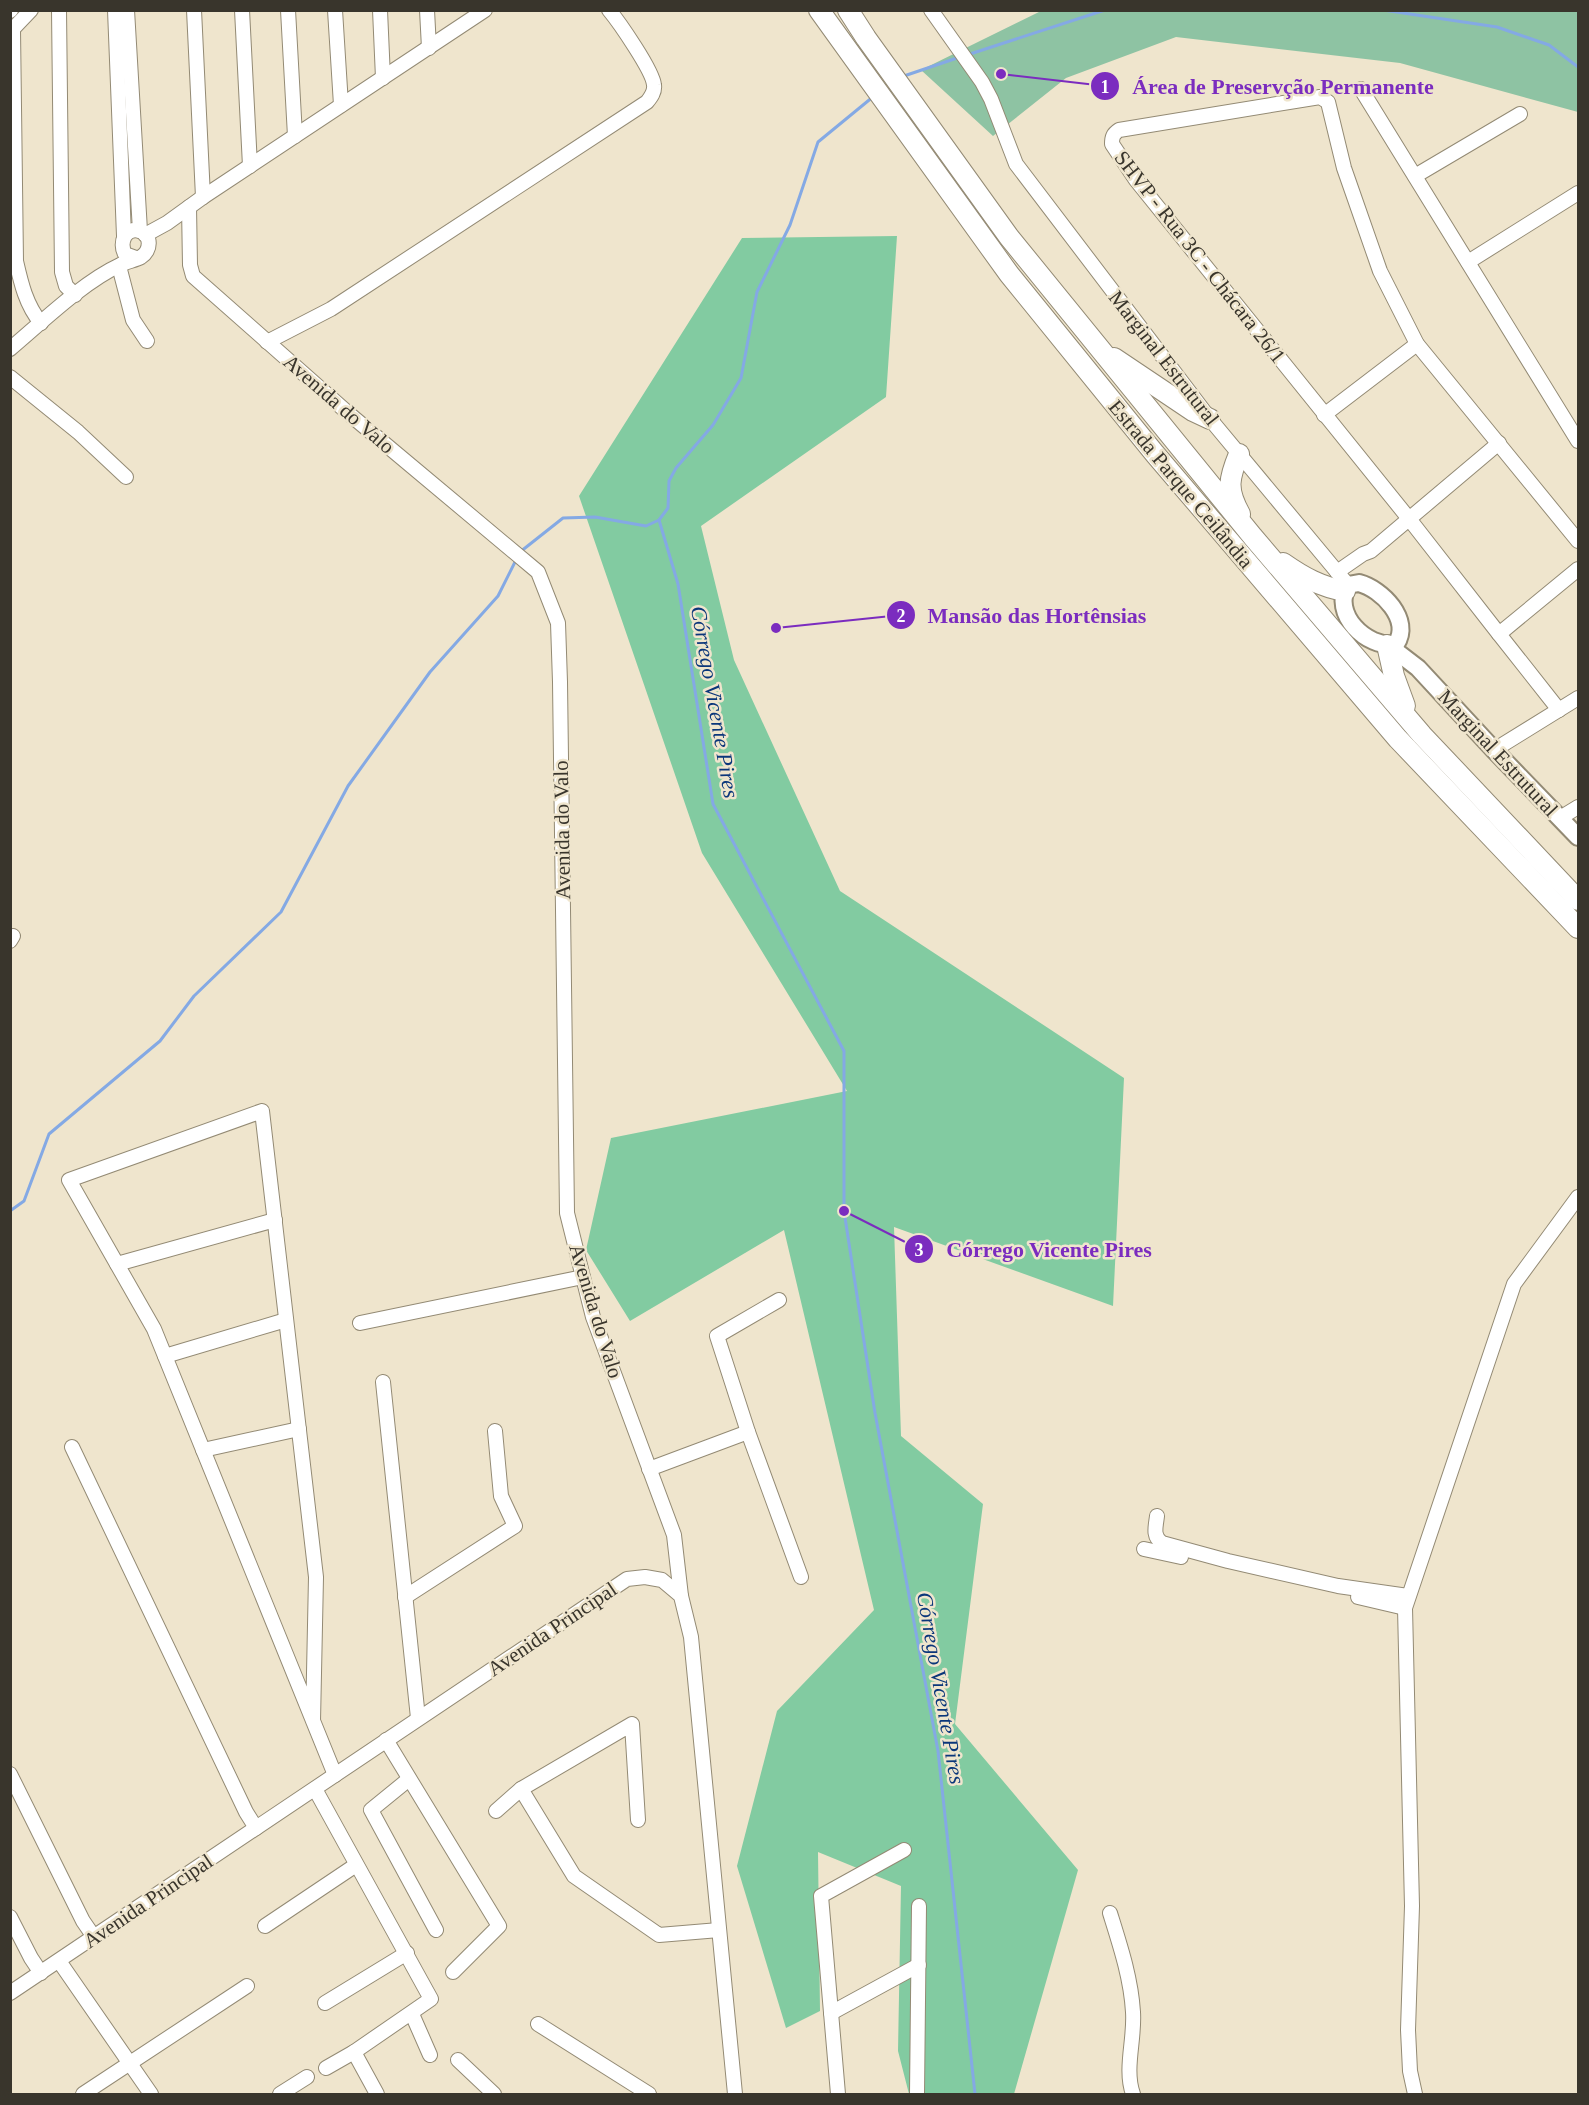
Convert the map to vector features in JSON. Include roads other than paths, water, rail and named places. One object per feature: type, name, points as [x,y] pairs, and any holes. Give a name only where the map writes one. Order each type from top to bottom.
[{"type":"highway","name":"Estrada Parque Ceilândia","points":[[819,10],[1009,274],[1155,454],[1398,739],[1578,928]]},
{"type":"highway","name":"Estrada Parque Ceilândia","points":[[848,10],[1010,237],[1258,544],[1453,770],[1578,900]]},
{"type":"highway","points":[[1097,346],[1193,411],[1210,419]]},
{"type":"highway","points":[[1239,453],[1229,477],[1233,502],[1258,544],[1312,581],[1328,588],[1344,582]]},
{"type":"highway","points":[[1392,643],[1394,676],[1412,723]]},
{"type":"main road","points":[[1344,582],[1345,606],[1349,619],[1356,629],[1367,639],[1380,645],[1392,643]]},
{"type":"main road","name":"Marginal Estrutural","points":[[1344,582],[1367,585],[1388,601],[1402,629],[1392,643],[1578,837]]},
{"type":"street","points":[[30,10],[12,31],[16,261],[24,293],[41,323]]},
{"type":"street","points":[[59,10],[62,272],[66,286],[75,294]]},
{"type":"street","points":[[115,10],[124,254],[136,258]]},
{"type":"street","points":[[10,349],[75,294],[116,267],[141,257],[148,249],[145,237],[127,10]]},
{"type":"street","points":[[194,10],[203,197]]},
{"type":"street","points":[[242,10],[250,166]]},
{"type":"street","points":[[288,10],[295,136]]},
{"type":"street","points":[[335,10],[341,105]]},
{"type":"street","points":[[380,10],[383,78]]},
{"type":"street","points":[[427,10],[429,48]]},
{"type":"street","points":[[267,342],[331,309],[647,102],[652,96],[654,85],[650,73],[609,10]]},
{"type":"street","points":[[145,237],[429,48],[477,13]]},
{"type":"street","name":"Marginal Estrutural","points":[[935,16],[982,82],[1016,164],[1210,419],[1344,582]]},
{"type":"street","points":[[1361,89],[1578,441]]},
{"type":"street","name":"SHVP - Rua 3C - Chácara 26/1","points":[[1559,710],[1410,520],[1136,180],[1112,144],[1112,137],[1115,133],[1119,130],[1308,99],[1325,99],[1331,107],[1344,168],[1380,271],[1417,344],[1578,542]]},
{"type":"street","points":[[1415,177],[1520,114]]},
{"type":"street","points":[[1467,262],[1578,193]]},
{"type":"street","name":"Avenida do Valo","points":[[189,207],[190,265],[193,276],[267,342],[538,572],[558,623],[567,1213],[593,1317],[674,1535],[681,1596]]},
{"type":"street","points":[[145,237],[131,231],[123,242],[116,267],[133,320],[147,341]]},
{"type":"street","points":[[1324,415],[1417,344]]},
{"type":"street","points":[[10,377],[78,432],[126,477]]},
{"type":"street","points":[[1344,582],[1367,561],[1371,551],[1498,443]]},
{"type":"street","points":[[1498,634],[1578,569]]},
{"type":"street","points":[[1494,750],[1578,698]]},
{"type":"street","points":[[1560,818],[1578,807]]},
{"type":"street","points":[[313,1721],[316,1577],[262,1111],[69,1180],[154,1329],[202,1450],[335,1775]]},
{"type":"street","points":[[1415,2094],[1410,2071],[1408,2030],[1412,1906],[1407,1602],[1514,1284],[1578,1197]]},
{"type":"street","points":[[117,1264],[275,1220]]},
{"type":"street","points":[[360,1323],[583,1277]]},
{"type":"street","points":[[779,1300],[717,1336],[748,1432],[801,1576]]},
{"type":"street","points":[[165,1356],[286,1320]]},
{"type":"street","points":[[383,1382],[418,1718]]},
{"type":"street","points":[[202,1450],[299,1429]]},
{"type":"street","points":[[405,1597],[515,1526],[501,1496],[495,1431]]},
{"type":"street","points":[[649,1469],[748,1432]]},
{"type":"street","points":[[72,1447],[246,1812],[256,1828]]},
{"type":"street","points":[[1157,1516],[1155,1532],[1162,1543],[1228,1561],[1407,1602]]},
{"type":"street","points":[[1144,1549],[1407,1602]]},
{"type":"street","name":"Avenida Principal","points":[[10,1993],[627,1579],[645,1577],[662,1580],[681,1596]]},
{"type":"street","points":[[681,1596],[691,1637],[735,2094]]},
{"type":"street","points":[[496,1811],[521,1789],[632,1724],[638,1820]]},
{"type":"street","points":[[386,1740],[499,1926],[453,1972]]},
{"type":"street","points":[[10,1774],[83,1921],[94,1937]]},
{"type":"street","points":[[409,1779],[372,1810],[436,1930]]},
{"type":"street","points":[[315,1789],[431,1999],[412,2014],[326,2068]]},
{"type":"street","points":[[521,1789],[574,1876],[659,1935],[719,1930]]},
{"type":"street","points":[[838,2094],[821,1896],[904,1850]]},
{"type":"street","points":[[265,1926],[356,1865]]},
{"type":"street","points":[[917,2094],[919,1906]]},
{"type":"street","points":[[1110,1913],[1125,1960],[1133,2012],[1129,2083],[1133,2094]]},
{"type":"street","points":[[10,1917],[41,1973]]},
{"type":"street","points":[[325,2003],[406,1953]]},
{"type":"street","points":[[59,1961],[151,2094]]},
{"type":"street","points":[[831,2013],[919,1965]]},
{"type":"street","points":[[83,2094],[247,1986]]},
{"type":"street","points":[[412,2014],[430,2055]]},
{"type":"street","points":[[538,2024],[649,2094]]},
{"type":"street","points":[[354,2052],[377,2094]]},
{"type":"street","points":[[458,2060],[494,2094]]},
{"type":"street","points":[[280,2094],[307,2077]]},
{"type":"waterway","name":"Córrego Vicente Pires","points":[[967,55],[1105,10]]},
{"type":"waterway","name":"Córrego Vicente Pires","points":[[1383,10],[1497,27],[1549,45],[1578,67]]},
{"type":"waterway","name":"Córrego Vicente Pires","points":[[901,77],[960,57]]},
{"type":"waterway","name":"Córrego Vicente Pires","points":[[520,552],[563,518],[595,517],[646,526],[659,520],[668,508],[669,481],[676,468],[713,425],[741,378],[757,292],[790,225],[818,142],[874,96]]},
{"type":"waterway","name":"Córrego Vicente Pires","points":[[659,520],[678,584],[713,804],[844,1051],[844,1211],[875,1413],[938,1751],[975,2094]]},
{"type":"waterway","points":[[10,1211],[24,1201],[49,1134],[160,1041],[194,996],[281,912],[348,786],[430,672],[498,596],[517,558]]},
{"type":"place","name":"Área de Preservção Permanente","points":[[1001,74]]},
{"type":"place","name":"Mansão das Hortênsias","points":[[776,628]]},
{"type":"place","name":"Córrego Vicente Pires","points":[[844,1211]]}]
